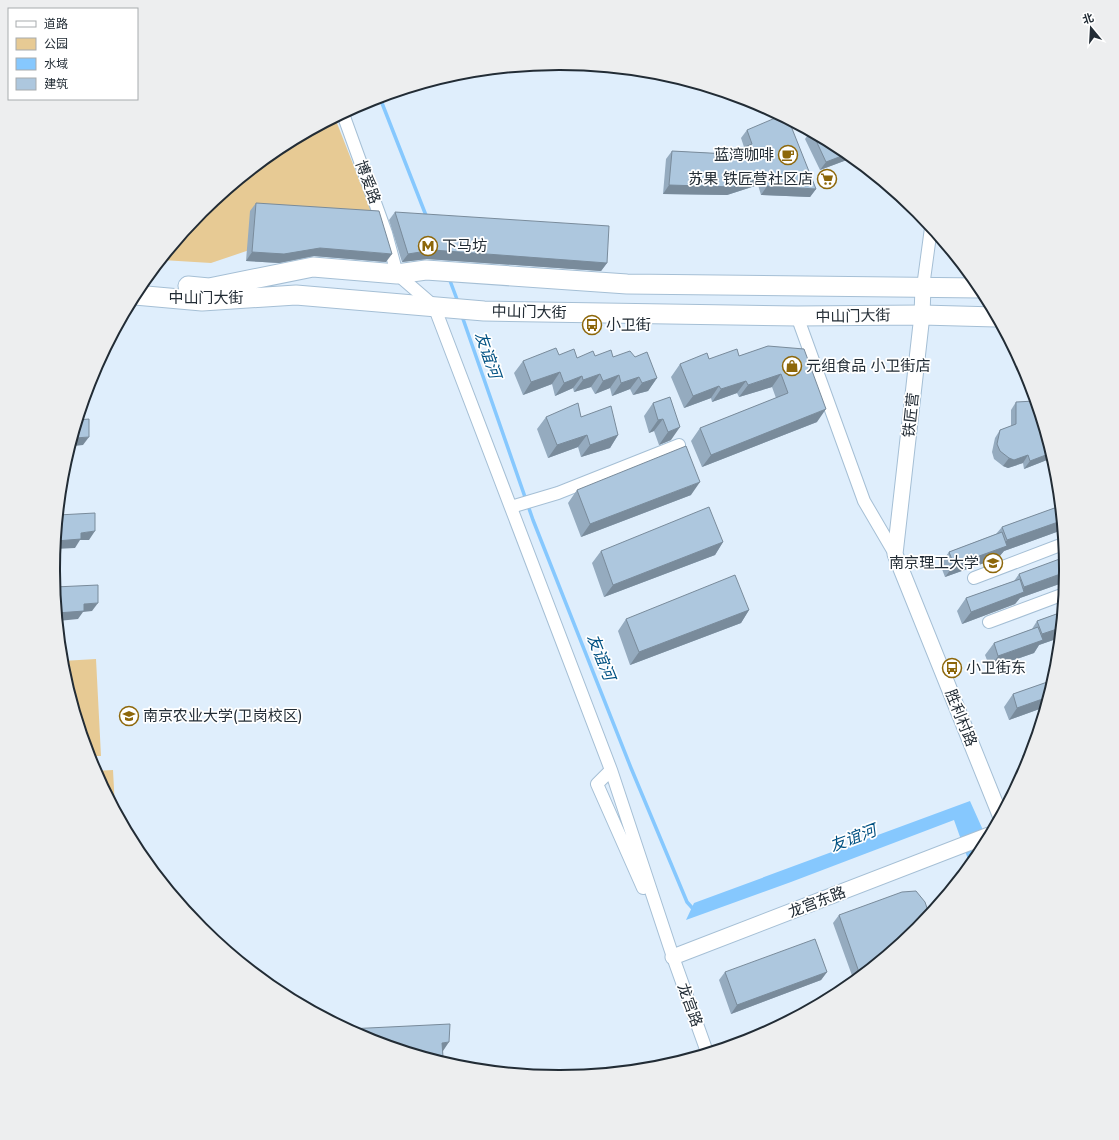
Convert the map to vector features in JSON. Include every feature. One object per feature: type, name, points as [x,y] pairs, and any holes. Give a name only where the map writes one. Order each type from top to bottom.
[{"type":"main road","name":"中山门大街","points":[[150,284],[209,288],[313,268],[397,274],[426,270],[627,284],[972,288]]},
{"type":"main road","name":"中山门大街","points":[[142,296],[202,300],[296,295],[484,311],[797,316],[990,316]]},
{"type":"street","name":"博爱路","points":[[345,119],[386,233],[397,274]]},
{"type":"street","name":"铁匠营","points":[[895,554],[922,315],[923,287],[930,236]]},
{"type":"street","points":[[397,274],[434,306],[515,506],[611,770],[674,957]]},
{"type":"street","points":[[797,316],[864,502],[895,554]]},
{"type":"street","points":[[515,506],[558,493],[679,445]]},
{"type":"street","points":[[974,578],[1058,546]]},
{"type":"street","name":"胜利村路","points":[[895,554],[998,809]]},
{"type":"street","points":[[988,622],[1058,596]]},
{"type":"street","points":[[611,770],[597,784],[674,957]]},
{"type":"street","name":"龙宫东路","points":[[674,957],[981,838]]},
{"type":"street","name":"龙宫路","points":[[674,957],[705,1047]]},
{"type":"green space","points":[[337,123],[371,210],[375,234],[297,234],[211,263],[168,260],[206,217],[230,194],[282,155],[310,137]]},
{"type":"green space","points":[[96,659],[101,756],[96,756],[87,731],[77,699],[69,661]]},
{"type":"green space","points":[[113,770],[114,796],[112,791],[102,771]]},
{"type":"water","points":[[970,801],[984,833],[968,858],[954,820],[686,920],[694,903]]},
{"type":"building","points":[[773,119],[792,128],[816,189],[767,186],[764,177],[733,187],[669,185],[672,151],[728,154],[752,144],[747,130]]},
{"type":"building","points":[[817,142],[840,157],[826,162]]},
{"type":"building","points":[[256,203],[379,211],[392,254],[320,248],[284,254],[252,252]]},
{"type":"building","points":[[395,212],[609,226],[607,263],[433,250],[408,254]]},
{"type":"building","points":[[768,346],[804,349],[826,409],[711,455],[700,428],[788,393],[781,374],[748,385],[746,381],[721,389],[719,386],[693,396],[680,364],[707,353],[709,359],[737,349],[739,356]]},
{"type":"building","points":[[556,348],[559,355],[574,349],[577,358],[593,351],[595,356],[611,350],[613,357],[630,351],[635,357],[647,352],[657,378],[642,383],[639,377],[621,383],[619,375],[603,381],[600,374],[583,380],[582,376],[564,383],[560,372],[531,382],[523,361]]},
{"type":"building","points":[[670,397],[680,427],[668,432],[663,419],[658,420],[653,403]]},
{"type":"building","points":[[1029,401],[1045,455],[1030,461],[1028,455],[1014,460],[1000,451],[997,444],[1000,430],[1016,424],[1016,402]]},
{"type":"building","points":[[578,403],[581,417],[611,406],[618,435],[590,445],[587,435],[557,445],[546,417]]},
{"type":"building","points":[[84,419],[89,419],[89,437],[78,438]]},
{"type":"building","points":[[686,446],[700,482],[590,524],[577,490]]},
{"type":"building","points":[[709,507],[723,542],[613,585],[601,551]]},
{"type":"building","points":[[1055,508],[1057,523],[1007,540],[1002,527]]},
{"type":"building","points":[[95,513],[95,531],[81,533],[81,539],[61,541],[63,515]]},
{"type":"building","points":[[1002,532],[1007,546],[954,565],[949,552]]},
{"type":"building","points":[[1059,559],[1059,575],[1024,587],[1019,574]]},
{"type":"building","points":[[735,575],[749,610],[639,652],[626,619]]},
{"type":"building","points":[[1020,579],[1024,592],[971,612],[966,598]]},
{"type":"building","points":[[98,585],[98,603],[84,604],[84,611],[62,613],[61,587]]},
{"type":"building","points":[[1057,614],[1056,629],[1042,634],[1037,621]]},
{"type":"building","points":[[1038,627],[1043,640],[998,656],[994,643]]},
{"type":"building","points":[[1046,683],[1042,699],[1017,708],[1013,694]]},
{"type":"building","points":[[916,891],[925,902],[927,908],[889,946],[858,970],[839,915],[902,892]]},
{"type":"building","points":[[815,939],[827,972],[737,1005],[725,972]]},
{"type":"building","points":[[450,1024],[449,1042],[442,1043],[443,1055],[399,1043],[362,1028]]},
{"type":"waterway","name":"友谊河","points":[[382,104],[427,218]]},
{"type":"waterway","name":"友谊河","points":[[449,278],[458,302]]},
{"type":"waterway","name":"友谊河","points":[[462,316],[533,520],[631,768],[687,902],[695,911]]},
{"type":"place","name":"蓝湾咖啡","points":[[788,155]]},
{"type":"place","name":"苏果 铁匠营社区店","points":[[827,179]]},
{"type":"place","name":"下马坊","points":[[428,246]]},
{"type":"place","name":"小卫街","points":[[592,325]]},
{"type":"place","name":"元组食品 小卫街店","points":[[792,366]]},
{"type":"place","name":"南京理工大学","points":[[993,563]]},
{"type":"place","name":"小卫街东","points":[[952,668]]},
{"type":"place","name":"南京农业大学(卫岗校区)","points":[[129,716]]}]
